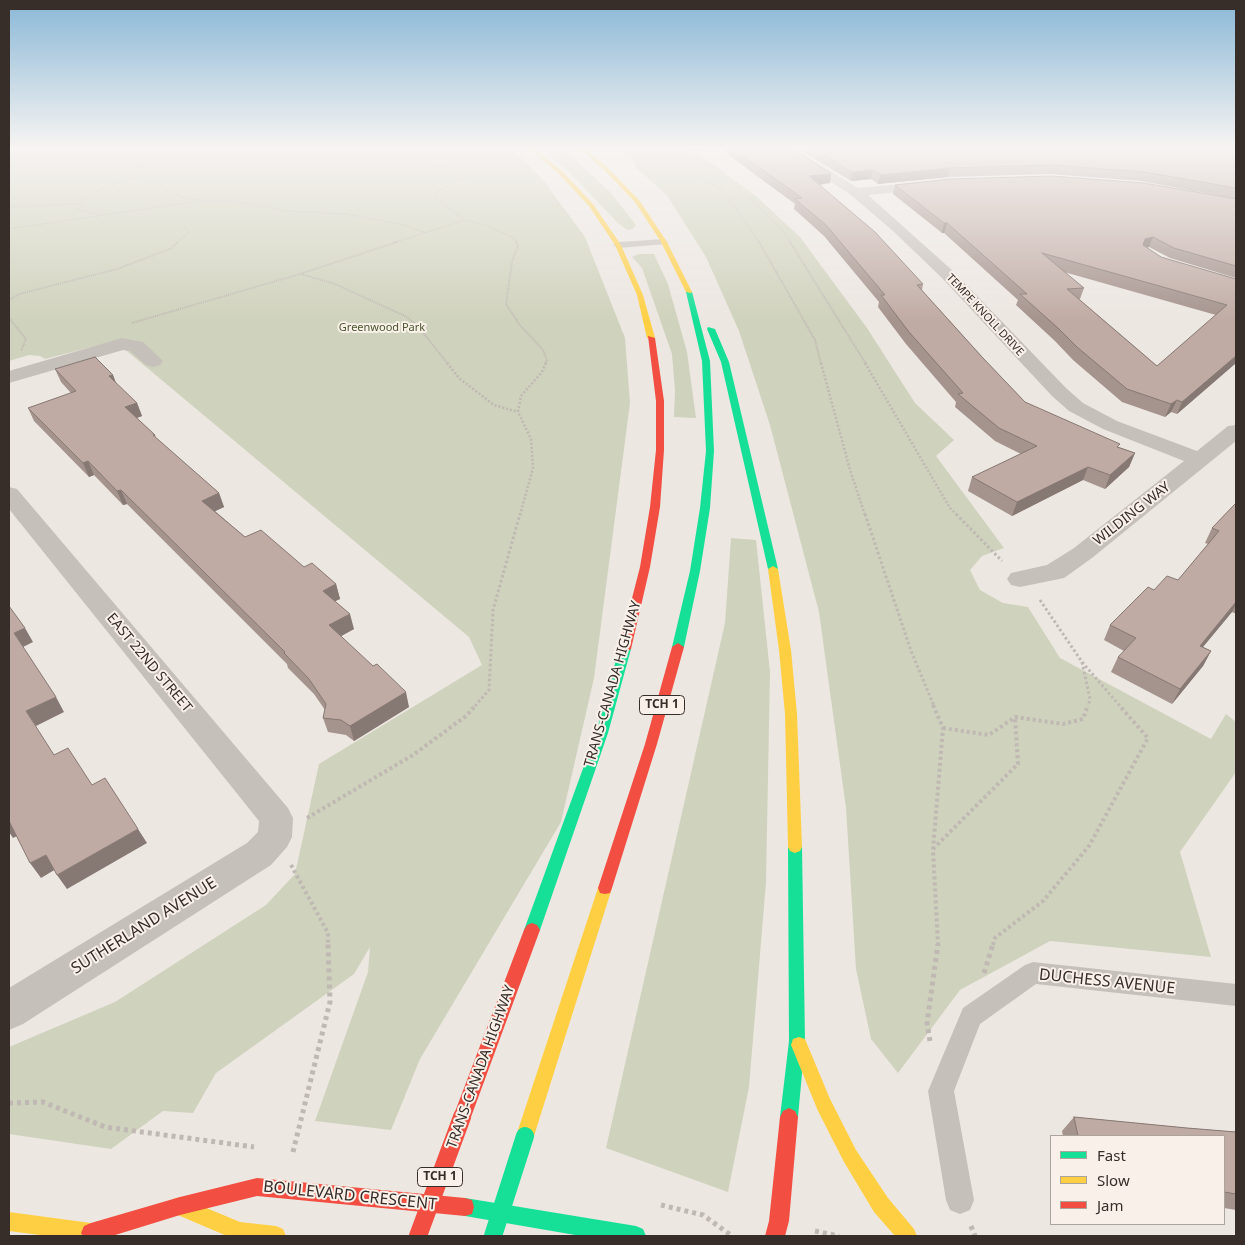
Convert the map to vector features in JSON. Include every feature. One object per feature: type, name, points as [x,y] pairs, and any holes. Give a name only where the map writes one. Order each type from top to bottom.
[{"type":"main road","name":"TRANS-CANADA HIGHWAY","points":[[418,1236],[562,848],[602,733],[645,568],[655,507],[660,450],[660,401],[656,365],[649,327],[640,295],[618,245],[591,205]]},
{"type":"main road","name":"TCH 1","points":[[493,1236],[651,744],[678,649],[695,571],[705,508],[710,451],[709,403],[706,361],[698,324],[689,292],[676,264],[652,222],[639,205]]},
{"type":"main road","points":[[676,264],[703,312],[725,362],[763,520],[776,585],[785,650],[794,774],[797,1041],[780,1211],[775,1236]]},
{"type":"main road","points":[[797,1041],[824,1105],[850,1156],[881,1205],[907,1236]]},
{"type":"main road","name":"BOULEVARD CRESCENT","points":[[9,1221],[94,1234],[180,1206],[256,1187],[463,1207],[636,1236]]},
{"type":"main road","points":[[180,1206],[240,1232],[276,1236]]},
{"type":"street","name":"TEMPE KNOLL DRIVE","points":[[871,205],[921,249],[1058,392],[1076,407],[1110,425],[1200,460]]},
{"type":"street","points":[[9,377],[122,344],[136,346],[153,361]]},
{"type":"street","name":"WILDING WAY","points":[[1020,579],[1055,572],[1083,553],[1236,431]]},
{"type":"street","name":"EAST 22ND STREET","points":[[9,494],[276,818],[275,837]]},
{"type":"street","name":"SUTHERLAND AVENUE","points":[[9,1010],[259,854],[275,837]]},
{"type":"lane","points":[[618,245],[664,242]]},
{"type":"lane","name":"DUCHESS AVENUE","points":[[971,1016],[1033,973],[1236,995]]},
{"type":"lane","points":[[960,1200],[941,1091],[971,1016]]},
{"type":"path","points":[[9,207],[53,205]]},
{"type":"path","points":[[78,205],[78,210],[108,216]]},
{"type":"path","points":[[9,228],[53,221],[108,216],[163,205]]},
{"type":"path","points":[[252,205],[284,211],[346,214],[404,225],[427,233]]},
{"type":"path","points":[[293,1152],[330,1002],[328,933],[275,837],[413,755],[466,716],[489,690],[493,610],[533,468],[531,439],[518,412],[521,396],[542,372],[547,360],[543,350],[519,324],[506,304],[512,262],[518,246],[514,238],[466,220],[445,205]]},
{"type":"path","points":[[734,205],[753,232],[815,340],[850,470],[911,651],[943,728],[933,850],[938,945],[927,1024],[931,1043]]},
{"type":"path","points":[[756,205],[782,230],[842,323],[950,508],[1042,602],[1082,662],[1148,738],[1089,846],[1043,902],[995,938],[971,1016]]},
{"type":"path","points":[[125,325],[300,274],[466,220]]},
{"type":"path","points":[[9,300],[34,289],[117,269],[170,248],[189,232],[180,221]]},
{"type":"path","points":[[300,274],[335,284],[404,316],[417,325],[458,378],[494,405],[518,412]]},
{"type":"path","points":[[9,318],[26,339],[20,354]]},
{"type":"path","points":[[943,728],[989,735],[1015,717],[1063,724],[1083,719],[1090,699],[1082,662]]},
{"type":"path","points":[[933,850],[1018,764],[1015,717]]},
{"type":"path","points":[[703,1215],[732,1236]]},
{"type":"path","points":[[806,1228],[839,1236]]},
{"type":"green space","name":"Greenwood Park","points":[[9,205],[562,205],[585,237],[625,338],[630,403],[594,678],[561,822],[420,1059],[391,1130],[315,1121],[368,972],[370,947],[354,974],[216,1073],[193,1113],[163,1111],[111,1149],[9,1134],[9,1047],[115,1002],[266,905],[295,874],[319,764],[482,665],[469,637],[115,341],[45,359],[40,356],[29,355],[9,361]]},
{"type":"green space","points":[[601,205],[620,205],[636,225],[633,229],[627,230]]},
{"type":"green space","points":[[673,205],[766,205],[800,237],[867,328],[915,403],[954,440],[936,456],[1004,548],[982,556],[970,570],[980,590],[1003,603],[1028,607],[1060,658],[1211,739],[1226,714],[1236,722],[1236,772],[1180,852],[1211,957],[1050,941],[960,990],[898,1073],[871,1039],[856,969],[846,808],[819,612],[770,425],[739,331],[706,257]]},
{"type":"green space","points":[[639,254],[654,254],[668,284],[687,352],[696,418],[674,417],[675,391],[672,354],[642,268],[632,257]]},
{"type":"green space","points":[[731,538],[756,540],[770,672],[766,882],[749,1087],[728,1192],[606,1148],[725,623]]},
{"type":"building","points":[[802,205],[843,205],[875,232],[923,284],[917,285],[1025,402],[1120,444],[1117,447],[1135,453],[1110,475],[1088,467],[1017,502],[972,477],[1037,446],[999,428],[958,394],[963,393],[909,332],[881,295],[885,295],[826,225]]},
{"type":"building","points":[[921,205],[1236,205],[1236,266],[1174,248],[1153,237],[1145,239],[1143,245],[1161,257],[1236,279],[1236,356],[1182,402],[1177,400],[1171,404],[1127,389],[1077,347],[1020,294],[1027,294],[947,223],[944,223]],"holes":[[[1042,253],[1227,305],[1157,366],[1067,289],[1084,288]]]},
{"type":"building","points":[[95,357],[113,375],[109,376],[137,403],[125,407],[155,435],[153,435],[219,493],[202,501],[245,537],[261,530],[304,567],[312,563],[336,584],[323,591],[350,614],[329,625],[373,666],[377,664],[406,692],[350,726],[341,720],[323,718],[326,704],[309,679],[285,652],[121,490],[117,491],[88,461],[83,463],[28,408],[76,391],[55,369]]},
{"type":"building","points":[[1236,503],[1236,602],[1200,646],[1211,651],[1180,689],[1118,657],[1136,638],[1110,625],[1148,587],[1154,590],[1167,576],[1178,580],[1219,531],[1212,528]]},
{"type":"building","points":[[9,606],[25,628],[14,633],[56,697],[26,711],[54,755],[68,748],[92,785],[105,778],[138,829],[57,875],[46,855],[30,863],[9,821]]},
{"type":"building","points":[[1074,1117],[1236,1132],[1236,1194],[1225,1192],[1225,1135],[1078,1135]]},
{"type":"traffic: fast","points":[[678,647],[695,571],[705,508],[710,451],[706,361],[689,292]]},
{"type":"traffic: fast","points":[[711,329],[725,362],[773,569]]},
{"type":"traffic: fast","points":[[532,930],[602,733],[625,649]]},
{"type":"traffic: fast","points":[[789,1117],[797,1041],[795,847]]},
{"type":"traffic: fast","points":[[493,1236],[525,1136]]},
{"type":"traffic: fast","points":[[465,1207],[636,1236]]},
{"type":"traffic: slow","points":[[591,205],[618,245],[640,295],[651,338]]},
{"type":"traffic: slow","points":[[640,205],[664,242],[689,292]]},
{"type":"traffic: slow","points":[[773,569],[785,650],[791,714],[795,847]]},
{"type":"traffic: slow","points":[[525,1136],[605,888]]},
{"type":"traffic: slow","points":[[799,1045],[824,1105],[850,1156],[881,1205],[907,1236]]},
{"type":"traffic: slow","points":[[180,1206],[240,1232],[276,1236]]},
{"type":"traffic: slow","points":[[9,1221],[91,1233],[97,1236]]},
{"type":"traffic: jam","points":[[625,649],[645,567],[655,507],[660,450],[660,401],[651,338]]},
{"type":"traffic: jam","points":[[605,888],[651,744],[678,647]]},
{"type":"traffic: jam","points":[[462,1117],[532,930]]},
{"type":"traffic: jam","points":[[418,1236],[462,1117]]},
{"type":"traffic: jam","points":[[775,1236],[779,1221],[789,1117]]},
{"type":"traffic: jam","points":[[91,1233],[180,1206],[257,1187],[465,1207]]}]
